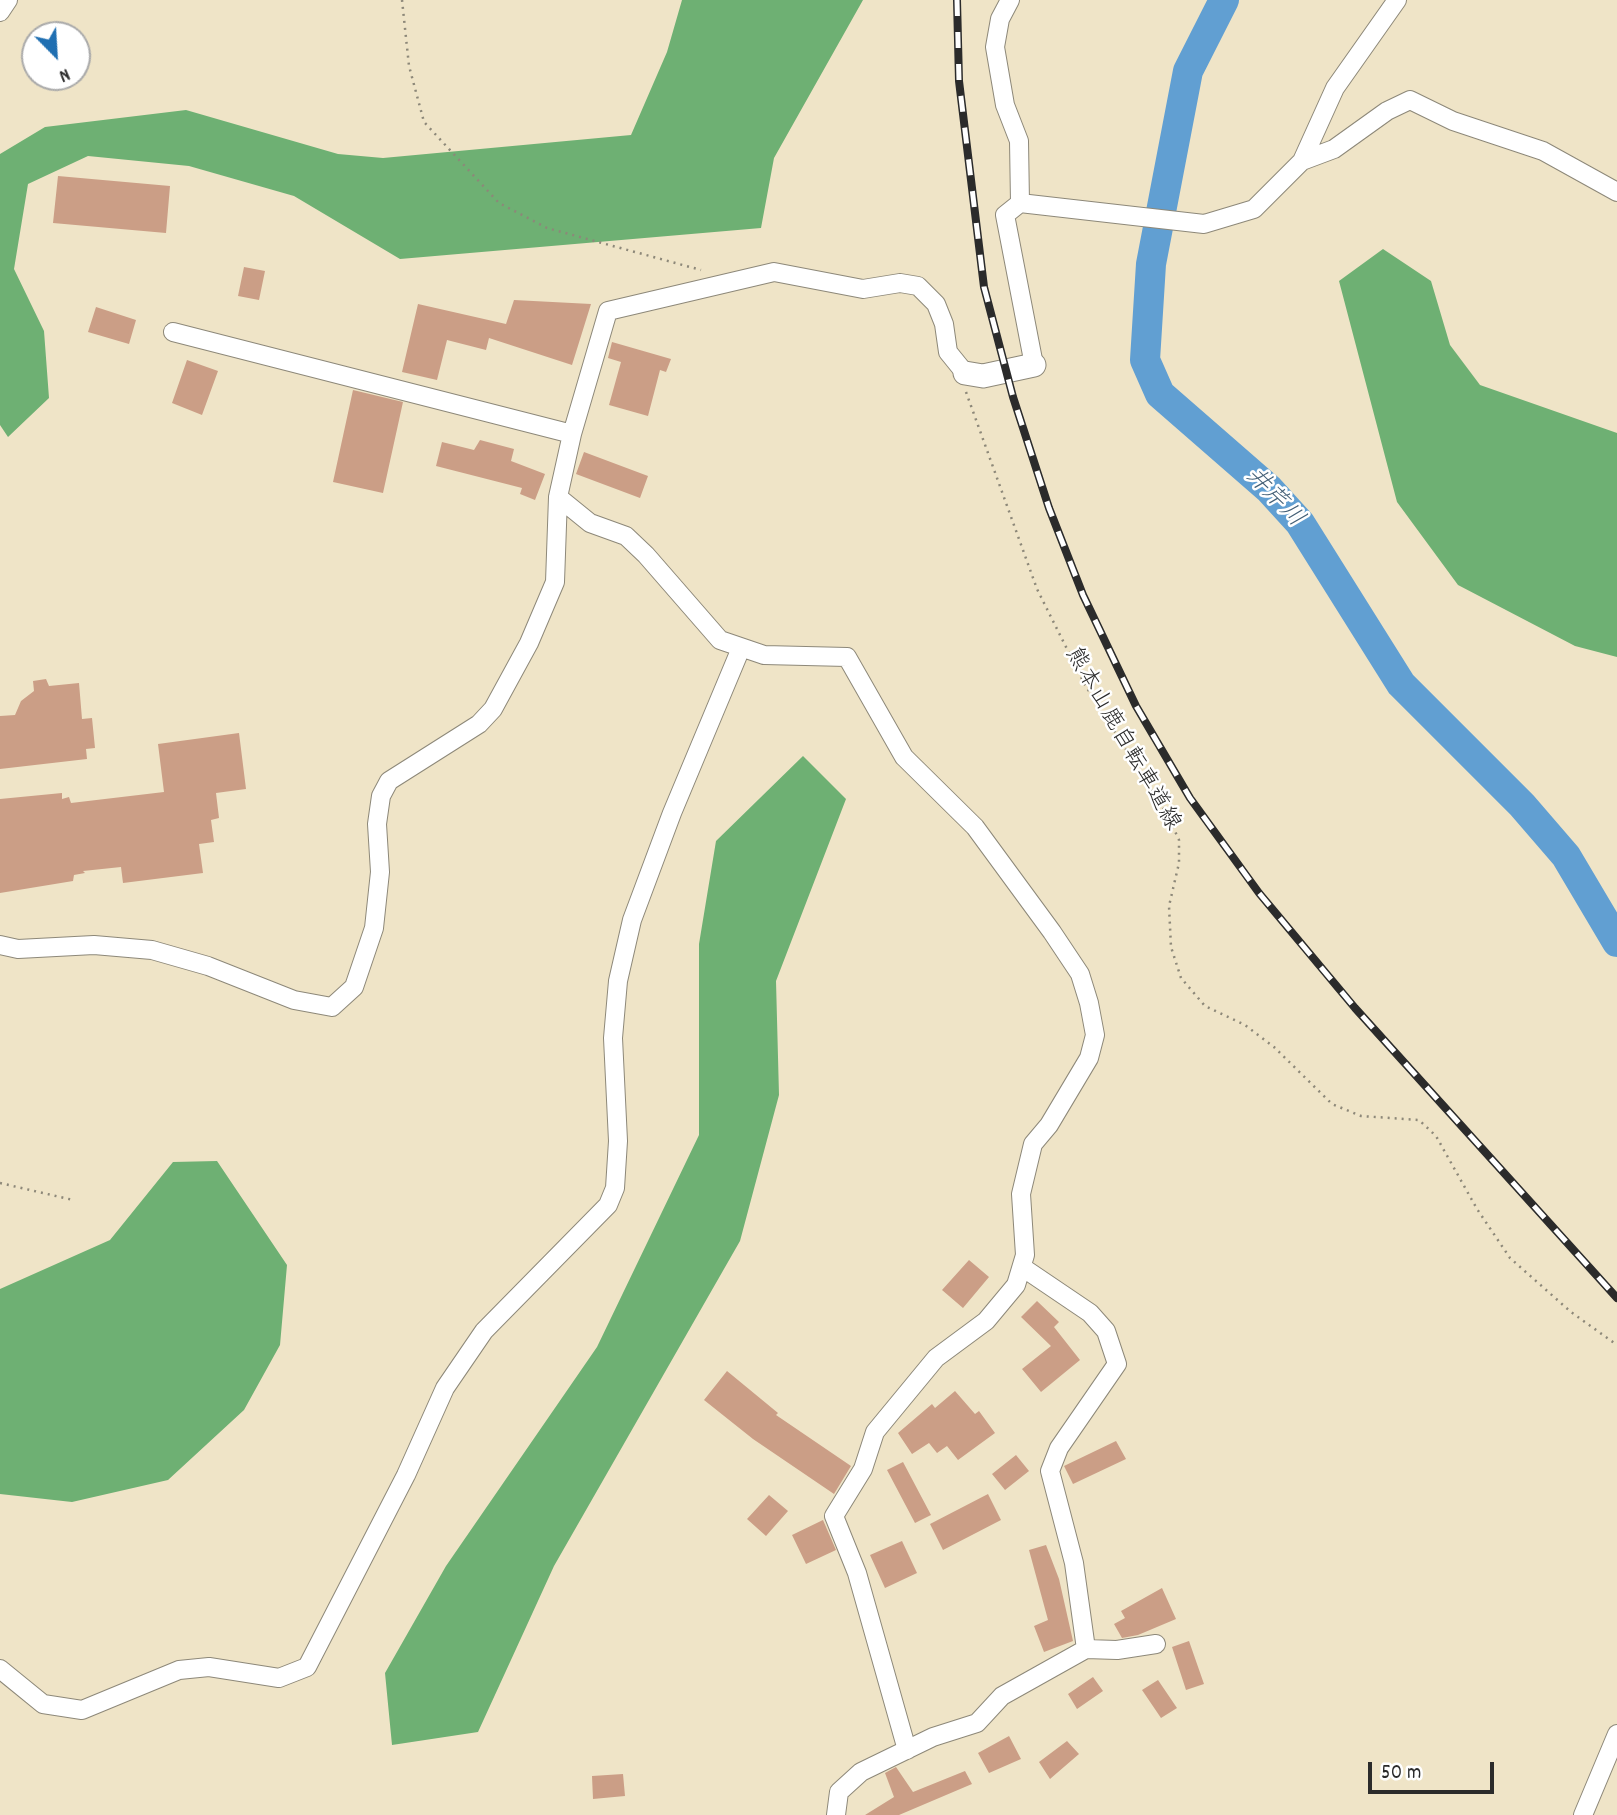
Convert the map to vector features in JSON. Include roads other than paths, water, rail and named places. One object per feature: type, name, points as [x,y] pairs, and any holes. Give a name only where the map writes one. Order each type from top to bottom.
[{"type":"main road","points":[[965,373],[983,376],[1034,365]]},
{"type":"street","points":[[0,12],[8,0]]},
{"type":"street","points":[[1010,0],[1000,19],[995,47],[1005,105],[1019,141],[1020,203]]},
{"type":"street","points":[[1034,365],[1005,215],[1020,203],[1150,220],[1204,224],[1254,209],[1302,161],[1335,88],[1397,0]]},
{"type":"street","points":[[1302,161],[1334,149],[1387,111],[1410,100],[1453,121],[1543,151],[1617,192]]},
{"type":"street","points":[[0,945],[18,949],[93,945],[152,950],[208,966],[294,1000],[332,1007],[354,987],[374,928],[380,872],[377,824],[381,796],[389,780],[479,724],[493,709],[529,643],[555,582],[558,498],[572,434],[608,311],[774,272],[863,289],[900,284],[918,286],[936,304],[944,324],[948,352],[965,373]]},
{"type":"street","points":[[173,332],[572,434]]},
{"type":"street","points":[[558,498],[590,523],[626,536],[720,640],[764,655],[847,657],[904,757],[975,827],[1080,974],[1095,1034],[1089,1058],[1079,1077],[1033,1144],[1021,1194],[1022,1267],[1016,1284],[985,1321],[936,1358],[875,1432],[863,1469],[834,1516],[857,1573],[906,1750]]},
{"type":"street","points":[[0,1670],[43,1703],[82,1710],[179,1670],[209,1667],[279,1678],[307,1667],[406,1475],[445,1388],[484,1331],[608,1205],[615,1188],[618,1141],[613,1038],[618,981],[632,920],[671,813],[741,648]]},
{"type":"street","points":[[1022,1267],[1090,1313],[1107,1331],[1118,1364],[1059,1448],[1051,1471],[1074,1563],[1087,1649]]},
{"type":"street","points":[[836,1815],[839,1792],[861,1772],[933,1737],[977,1723],[1002,1696],[1087,1649],[1117,1650],[1156,1644]]},
{"type":"street","points":[[1583,1815],[1617,1734]]},
{"type":"waterway","name":"井芹川","points":[[1224,0],[1188,71],[1151,264],[1145,360],[1160,394],[1269,489],[1300,523],[1401,684],[1522,805],[1566,856],[1617,942]]},
{"type":"railway","points":[[957,0],[959,81],[984,287],[1013,397],[1049,508],[1083,595],[1136,706],[1190,798],[1259,893],[1355,1008],[1617,1298]]}]
